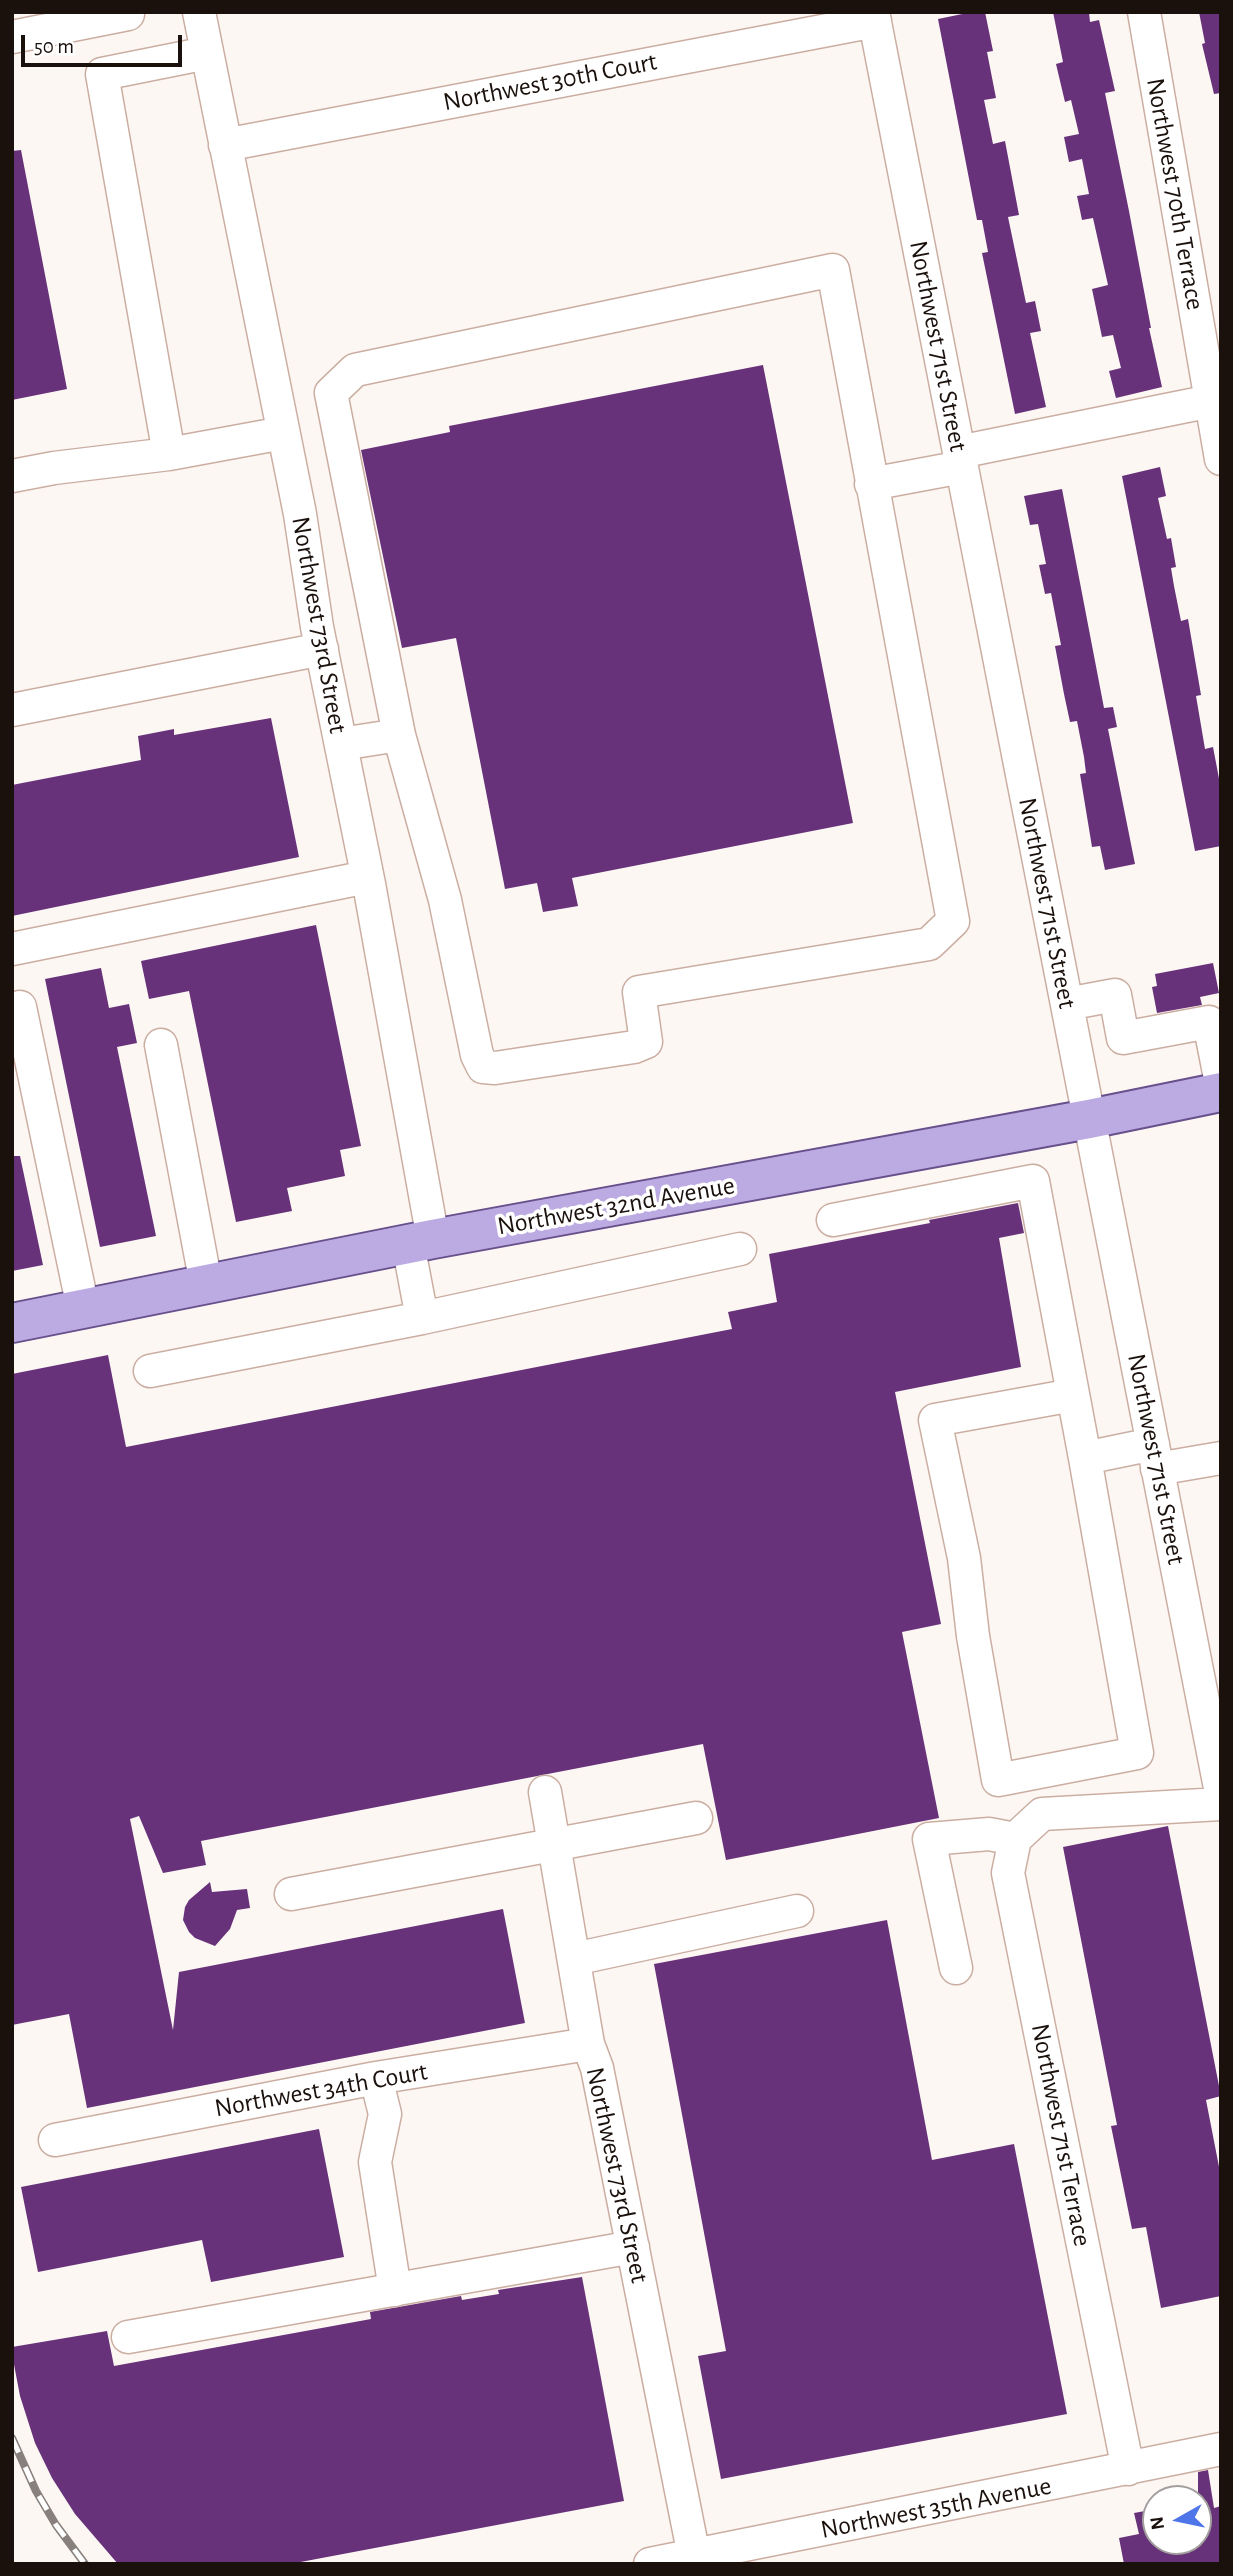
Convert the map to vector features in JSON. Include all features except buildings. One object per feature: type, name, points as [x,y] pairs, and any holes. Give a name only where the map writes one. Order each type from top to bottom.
[{"type":"main road","name":"Northwest 32nd Avenue","points":[[12,1322],[420,1241],[1089,1119],[1221,1092]]},
{"type":"street","name":"Northwest 73rd Street","points":[[199,12],[300,514],[322,649],[367,877],[420,1241],[422,1318]]},
{"type":"street","name":"Northwest 70th Terrace","points":[[1144,12],[1216,400],[1221,459]]},
{"type":"street","points":[[12,37],[108,15]]},
{"type":"street","name":"Northwest 30th Court","points":[[225,145],[874,16]]},
{"type":"street","name":"Northwest 71st Street","points":[[874,16],[1221,1793]]},
{"type":"street","points":[[169,454],[102,74],[207,53]]},
{"type":"street","points":[[833,270],[953,921],[929,944],[639,992],[646,1042],[634,1047],[495,1068],[483,1067],[477,1055],[445,900],[399,736],[331,393],[355,370],[833,270]]},
{"type":"street","points":[[871,484],[1216,400]]},
{"type":"street","points":[[12,477],[54,468],[169,454],[283,433]]},
{"type":"street","points":[[12,710],[322,649]]},
{"type":"street","points":[[341,744],[399,736]]},
{"type":"street","points":[[12,949],[367,877]]},
{"type":"street","points":[[1067,1004],[1115,995],[1123,1038],[1209,1021],[1221,1083]]},
{"type":"street","points":[[20,1007],[83,1308]]},
{"type":"street","points":[[161,1045],[206,1284]]},
{"type":"street","points":[[833,1220],[1033,1181],[1085,1458],[1138,1753],[998,1780],[973,1636],[964,1558],[936,1420],[1073,1395]]},
{"type":"street","points":[[150,1371],[422,1318],[740,1249]]},
{"type":"street","points":[[1085,1458],[1221,1458]]},
{"type":"street","name":"Northwest 73rd Street","points":[[545,1792],[588,2044],[597,2068],[694,2556]]},
{"type":"street","points":[[956,1968],[929,1839],[989,1834],[1014,1839],[1042,1814],[1221,1804]]},
{"type":"street","points":[[291,1894],[696,1818]]},
{"type":"street","name":"Northwest 71st Terrace","points":[[1014,1839],[1008,1873],[1128,2469]]},
{"type":"street","points":[[574,1959],[797,1911]]},
{"type":"street","name":"Northwest 34th Court","points":[[55,2140],[376,2078],[588,2044]]},
{"type":"street","points":[[376,2078],[385,2115],[375,2162],[396,2290]]},
{"type":"street","points":[[128,2337],[633,2247]]},
{"type":"street","name":"Northwest 35th Avenue","points":[[650,2564],[1221,2449]]},
{"type":"railway","points":[[12,2438],[36,2491],[56,2525],[85,2564]]}]
